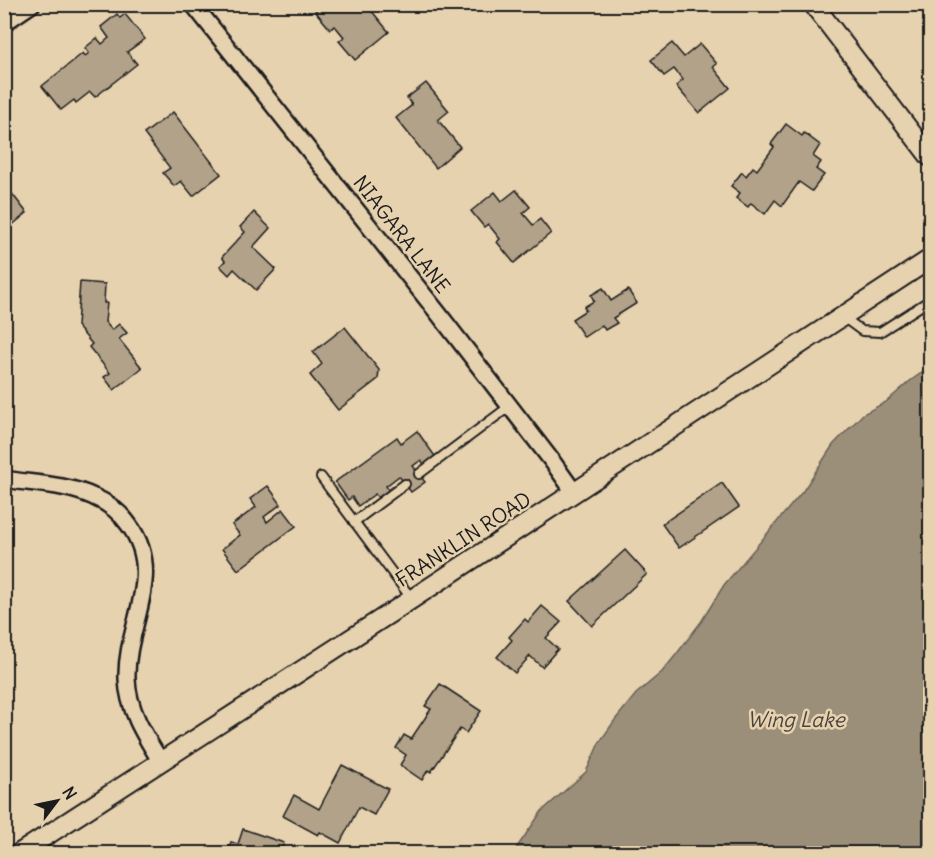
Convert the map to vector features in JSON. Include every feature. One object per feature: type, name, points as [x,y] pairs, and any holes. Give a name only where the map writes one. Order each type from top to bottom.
[{"type":"street","points":[[4,23],[32,4]]},
{"type":"street","name":"NIAGARA LANE","points":[[193,4],[510,406],[574,492]]},
{"type":"street","points":[[813,4],[930,157]]},
{"type":"street","name":"FRANKLIN ROAD","points":[[26,851],[930,259]]},
{"type":"street","points":[[4,478],[68,488],[96,497],[113,507],[125,518],[135,533],[145,562],[145,578],[128,655],[129,701],[136,720],[162,762]]},
{"type":"lane","points":[[843,316],[862,331],[880,332],[930,300]]},
{"type":"lane","points":[[419,474],[510,406]]},
{"type":"lane","points":[[321,477],[412,599]]},
{"type":"lane","points":[[354,522],[405,484]]},
{"type":"water","name":"Wing Lake","points":[[930,367],[930,853],[513,853],[542,811],[586,772],[599,743],[615,720],[636,694],[662,672],[675,656],[701,622],[724,585],[803,491],[833,445],[863,414],[886,402]]},
{"type":"building","points":[[323,4],[366,4],[389,32],[355,60],[339,41],[344,37],[335,26],[330,29],[315,11]]},
{"type":"building","points":[[117,14],[120,18],[125,14],[145,39],[127,52],[137,64],[95,97],[90,92],[76,103],[74,100],[61,110],[42,86],[83,53],[85,56],[89,53],[85,48],[97,38],[102,44],[109,38],[101,27]]},
{"type":"building","points":[[672,43],[684,57],[700,44],[717,64],[713,67],[730,88],[699,113],[676,86],[683,80],[674,69],[664,76],[651,60]]},
{"type":"building","points":[[426,83],[449,111],[438,120],[460,147],[436,168],[396,118],[412,105],[407,98]]},
{"type":"building","points":[[173,112],[221,174],[193,196],[181,181],[174,186],[163,173],[170,168],[144,134]]},
{"type":"building","points":[[786,124],[802,136],[804,133],[820,145],[813,156],[821,162],[816,169],[824,175],[812,191],[799,182],[782,206],[775,200],[765,214],[751,203],[748,207],[736,198],[740,193],[731,186],[742,172],[746,176],[753,167],[757,170],[774,147],[771,144]]},
{"type":"building","points":[[6,186],[27,213],[5,231],[4,188]]},
{"type":"building","points":[[516,190],[530,207],[523,213],[533,225],[540,219],[551,233],[514,263],[497,242],[500,239],[488,224],[484,227],[471,211],[495,192],[502,201]]},
{"type":"building","points":[[254,212],[270,228],[253,247],[276,269],[256,290],[234,269],[229,275],[220,266],[225,261],[222,257],[245,232],[240,227]]},
{"type":"building","points":[[80,282],[105,284],[104,303],[107,303],[105,322],[112,330],[119,324],[127,333],[119,339],[142,368],[114,390],[104,377],[110,373],[89,347],[92,344],[77,326]]},
{"type":"building","points":[[603,288],[611,301],[628,290],[637,303],[613,318],[617,323],[605,330],[602,325],[584,337],[572,319],[586,310],[584,307],[594,301],[591,295]]},
{"type":"building","points":[[345,327],[379,370],[378,379],[338,410],[310,375],[322,364],[313,352]]},
{"type":"building","points":[[417,431],[437,459],[426,467],[421,460],[413,466],[425,482],[411,492],[399,476],[386,486],[390,492],[380,500],[375,494],[358,506],[352,497],[348,500],[335,482],[397,437],[401,443]]},
{"type":"building","points":[[722,483],[739,507],[679,548],[662,524]]},
{"type":"building","points":[[268,486],[281,504],[264,517],[267,522],[283,509],[296,526],[238,570],[222,549],[240,535],[232,525],[256,507],[250,499]]},
{"type":"building","points":[[625,550],[647,574],[592,626],[569,601]]},
{"type":"building","points":[[542,606],[561,622],[546,638],[558,649],[542,667],[530,656],[515,673],[497,657],[512,640],[509,637],[525,619],[528,622]]},
{"type":"building","points":[[440,684],[481,711],[466,733],[460,729],[431,772],[428,770],[422,780],[400,765],[406,755],[396,748],[404,735],[411,739],[431,709],[425,706]]},
{"type":"building","points":[[342,765],[388,789],[374,815],[359,807],[340,843],[320,832],[318,835],[283,816],[294,795],[319,809]]},
{"type":"building","points":[[243,829],[284,843],[280,854],[227,854],[231,842],[238,844]]}]
